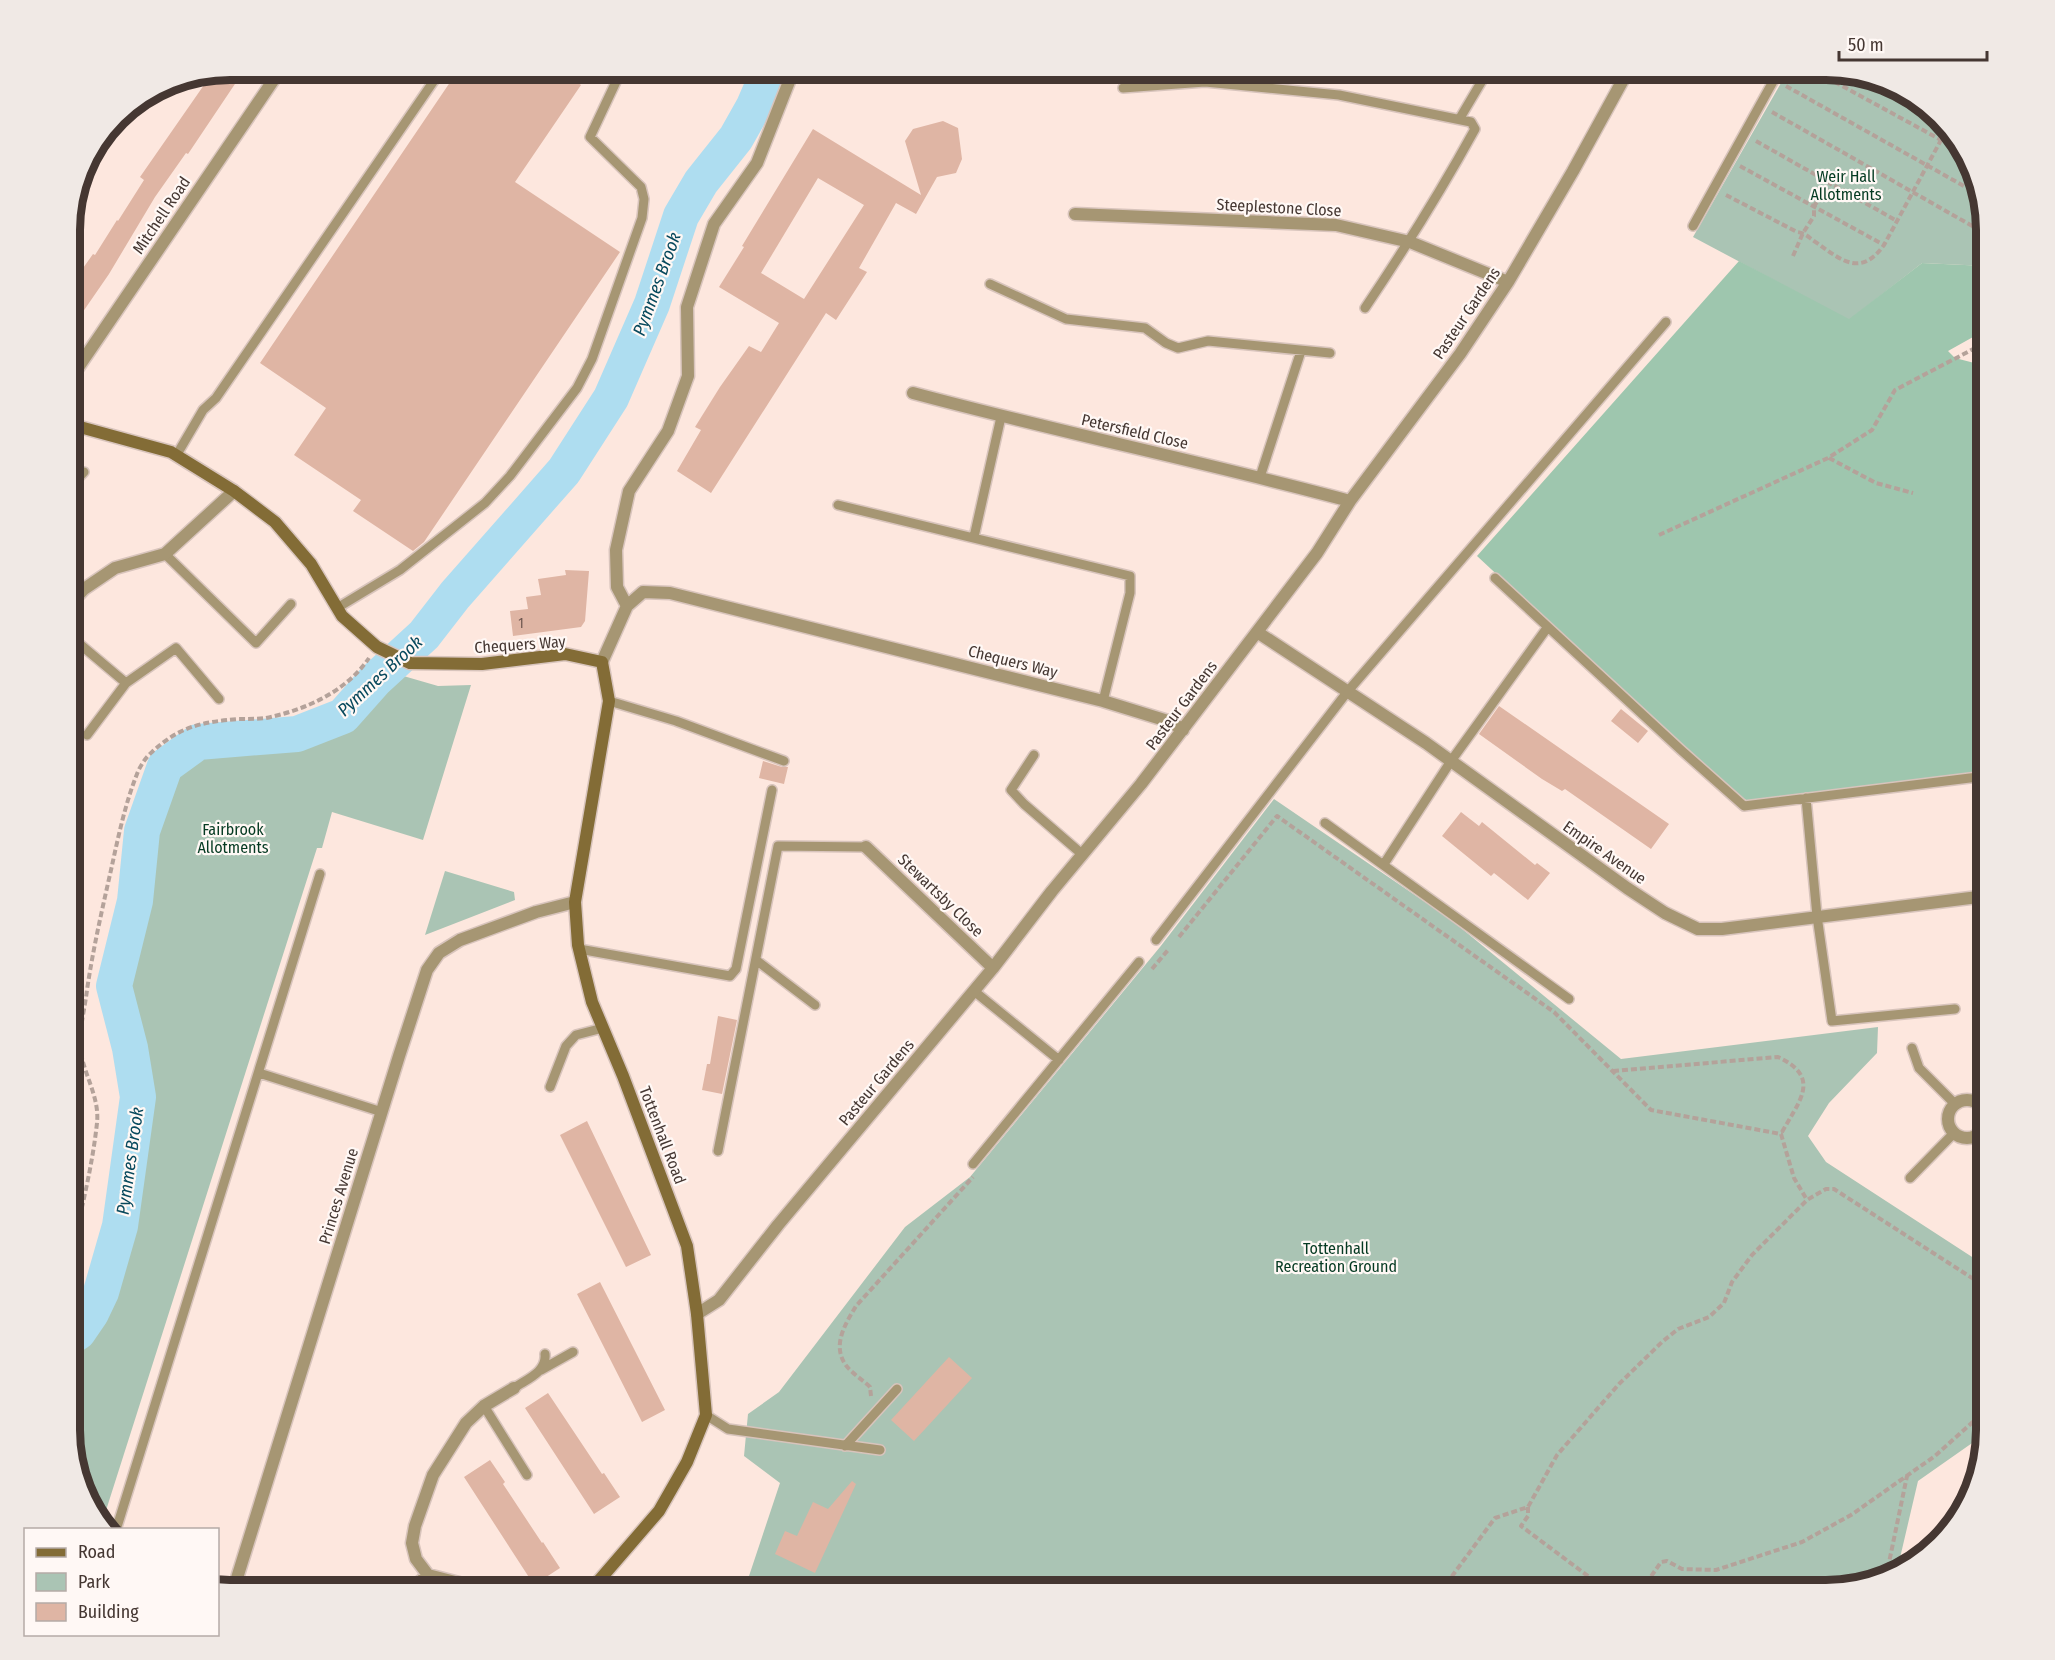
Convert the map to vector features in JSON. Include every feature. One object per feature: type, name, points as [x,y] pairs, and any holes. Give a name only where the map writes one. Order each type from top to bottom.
[{"type":"street","name":"Pasteur Gardens","points":[[697,1314],[719,1300],[778,1225],[974,992],[1052,891],[1183,730],[1317,553],[1350,501],[1460,354],[1508,282],[1623,79]]},
{"type":"street","name":"Mitchell Road","points":[[80,365],[274,80]]},
{"type":"street","points":[[602,662],[627,606],[617,587],[616,550],[629,491],[668,431],[688,376],[687,307],[714,224],[758,163],[790,80]]},
{"type":"street","name":"Steeplestone Close","points":[[1075,214],[1336,225],[1410,242],[1508,282]]},
{"type":"street","name":"Petersfield Close","points":[[913,393],[1001,417],[1260,477],[1350,501]]},
{"type":"street","name":"Chequers Way","points":[[80,427],[171,452],[234,491],[275,522],[311,564],[342,616],[377,647],[410,663],[482,664],[565,654],[602,662]]},
{"type":"street","points":[[80,593],[115,568],[165,554],[234,491]]},
{"type":"street","name":"Chequers Way","points":[[627,606],[643,592],[670,593],[1103,701],[1172,722],[1183,730]]},
{"type":"street","name":"Empire Avenue","points":[[1257,632],[1451,761],[1627,888],[1665,913],[1698,929],[1722,929],[1976,897]]},
{"type":"street","name":"Tottenhall Road","points":[[600,1580],[660,1511],[687,1462],[706,1415],[697,1314],[687,1246],[623,1076],[592,1002],[579,949],[575,902],[609,701],[602,662]]},
{"type":"street","name":"Stewartsby Close","points":[[866,847],[993,968]]},
{"type":"street","name":"Princes Avenue","points":[[236,1580],[427,970],[439,953],[460,940],[536,912],[575,902]]},
{"type":"street","points":[[1976,1102],[1967,1100],[1955,1104],[1948,1116],[1950,1128],[1954,1133],[1963,1138],[1976,1136]]},
{"type":"street","points":[[413,1580],[416,1559],[412,1543],[433,1475],[466,1423],[499,1391],[514,1388]]},
{"type":"street","points":[[416,1559],[428,1575],[447,1580]]},
{"type":"street","points":[[422,1580],[428,1575]]},
{"type":"lane","points":[[1460,118],[1483,79]]},
{"type":"lane","points":[[1693,226],[1774,79]]},
{"type":"lane","points":[[176,456],[203,410],[216,398],[435,80]]},
{"type":"lane","points":[[337,608],[400,570],[485,503],[510,476],[576,388],[592,359],[642,218],[644,199],[641,187],[590,137],[616,80]]},
{"type":"lane","points":[[1123,88],[1205,82],[1339,94],[1471,122],[1474,129],[1445,184],[1410,242],[1365,308]]},
{"type":"lane","points":[[990,284],[1065,319],[1145,328],[1166,343],[1178,348],[1208,341],[1330,353]]},
{"type":"lane","points":[[1156,940],[1348,691],[1666,322]]},
{"type":"lane","points":[[1260,477],[1301,351]]},
{"type":"lane","points":[[974,537],[1001,417]]},
{"type":"lane","points":[[80,476],[84,472]]},
{"type":"lane","points":[[838,505],[1130,576],[1130,593],[1103,701]]},
{"type":"lane","points":[[165,554],[256,643],[291,604]]},
{"type":"lane","points":[[1495,578],[1744,806],[1976,777]]},
{"type":"lane","points":[[80,585],[84,589]]},
{"type":"lane","points":[[1384,864],[1451,761],[1547,628]]},
{"type":"lane","points":[[80,644],[126,683]]},
{"type":"lane","points":[[87,735],[126,683],[176,648],[219,699]]},
{"type":"lane","points":[[609,701],[676,721],[784,761]]},
{"type":"lane","points":[[1034,755],[1011,790],[1083,855]]},
{"type":"lane","points":[[579,949],[730,976],[736,969],[772,790]]},
{"type":"lane","points":[[1806,798],[1817,916],[1832,1020],[1955,1010]]},
{"type":"lane","points":[[1325,823],[1569,999]]},
{"type":"lane","points":[[718,1151],[778,846],[866,847]]},
{"type":"lane","points":[[117,1528],[320,874]]},
{"type":"lane","points":[[756,960],[815,1005]]},
{"type":"lane","points":[[975,1169],[1059,1060],[1139,962]]},
{"type":"lane","points":[[974,992],[1059,1060]]},
{"type":"lane","points":[[550,1087],[566,1046],[576,1035],[603,1028]]},
{"type":"lane","points":[[1912,1048],[1919,1068],[1955,1104]]},
{"type":"lane","points":[[259,1073],[382,1112]]},
{"type":"lane","points":[[1910,1178],[1954,1133]]},
{"type":"lane","points":[[514,1388],[573,1352]]},
{"type":"lane","points":[[541,1370],[546,1361],[544,1354]]},
{"type":"lane","points":[[845,1446],[897,1389]]},
{"type":"lane","points":[[484,1406],[527,1475]]},
{"type":"lane","points":[[706,1415],[728,1429],[880,1450]]},
{"type":"path","points":[[1830,80],[1948,144]]},
{"type":"path","points":[[1785,86],[1969,189]]},
{"type":"path","points":[[1771,112],[1976,226]]},
{"type":"path","points":[[1725,194],[1803,233],[1853,265],[1859,264],[1873,257],[1884,245],[1943,137]]},
{"type":"path","points":[[1755,141],[1897,221]]},
{"type":"path","points":[[1740,166],[1884,245]]},
{"type":"path","points":[[1793,256],[1803,233],[1814,216],[1814,206],[1831,183]]},
{"type":"path","points":[[1659,534],[1828,458],[1872,430],[1895,390],[1976,348]]},
{"type":"path","points":[[1828,458],[1876,483],[1912,492]]},
{"type":"path","points":[[80,1215],[97,1121],[96,1103],[80,1043],[92,951],[115,849],[137,771],[149,754],[170,736],[192,726],[283,714],[340,689],[359,673],[377,647]]},
{"type":"path","points":[[1152,970],[1277,816],[1554,1012],[1651,1110],[1781,1134]]},
{"type":"path","points":[[1612,1071],[1778,1057],[1793,1064],[1803,1076],[1804,1088],[1781,1134],[1794,1178],[1807,1200]]},
{"type":"path","points":[[871,1404],[870,1387],[845,1364],[839,1347],[843,1329],[856,1306],[975,1169]]},
{"type":"path","points":[[1593,1580],[1521,1526],[1528,1516],[1528,1507],[1557,1455],[1618,1384],[1662,1342],[1678,1329],[1709,1317],[1724,1303],[1732,1282],[1752,1256],[1807,1200],[1826,1189],[1834,1189],[1976,1281]]},
{"type":"path","points":[[1649,1580],[1661,1562],[1667,1561],[1682,1569],[1716,1570],[1802,1542],[1851,1515],[1907,1476],[1935,1456],[1976,1419]]},
{"type":"path","points":[[1888,1566],[1907,1476]]},
{"type":"path","points":[[1449,1580],[1495,1518],[1528,1507]]},
{"type":"green space","name":"Weir Hall Allotments","points":[[1783,79],[1845,81],[1874,87],[1909,105],[1938,131],[1950,146],[1964,172],[1973,200],[1976,266],[1922,263],[1849,320],[1693,237]]},
{"type":"green space","points":[[1739,261],[1849,319],[1922,263],[1976,266],[1976,335],[1948,351],[1955,358],[1976,363],[1976,772],[1741,801],[1477,556]]},
{"type":"green space","name":"Fairbrook Allotments","points":[[400,675],[438,686],[471,685],[423,840],[332,812],[322,848],[317,848],[105,1514],[87,1479],[81,1450],[80,1340],[99,1318],[127,1234],[147,1090],[122,991],[156,797],[168,777],[190,756],[210,750],[251,752],[282,746],[322,731],[346,718]]},
{"type":"green space","name":"Tottenhall Recreation Ground","points":[[1274,799],[1450,919],[1621,1059],[1878,1027],[1877,1053],[1829,1103],[1808,1136],[1826,1162],[1976,1260],[1975,1441],[1918,1481],[1899,1560],[1874,1573],[1835,1580],[748,1580],[780,1483],[744,1456],[748,1414],[779,1392],[905,1227],[970,1177],[1160,947]]},
{"type":"green space","points":[[445,871],[514,892],[515,900],[425,935]]},
{"type":"building","points":[[238,80],[188,154],[186,153],[155,197],[109,274],[80,316],[80,272],[93,254],[95,255],[144,180],[140,177],[206,81]]},
{"type":"building","points":[[452,80],[573,80],[581,85],[515,182],[620,252],[424,542],[413,551],[353,511],[361,500],[294,455],[326,408],[260,363]]},
{"type":"building","points":[[943,121],[958,128],[962,159],[956,173],[937,177],[916,214],[896,203],[859,268],[867,272],[836,320],[826,313],[711,493],[677,471],[701,430],[695,427],[720,387],[749,346],[761,352],[779,323],[719,287],[813,129],[921,195],[905,141],[913,129]],"holes":[[[818,178],[864,205],[804,299],[761,273]]]},
{"type":"building","points":[[565,570],[589,571],[585,621],[581,627],[513,636],[510,611],[528,609],[526,597],[541,595],[538,579],[566,575]]},
{"type":"building","points":[[1499,706],[1669,824],[1651,849],[1565,789],[1562,791],[1542,779],[1479,734]]},
{"type":"building","points":[[1621,709],[1648,731],[1638,743],[1611,721]]},
{"type":"building","points":[[763,761],[788,767],[784,784],[759,778]]},
{"type":"building","points":[[1461,812],[1479,826],[1482,822],[1535,865],[1537,863],[1550,873],[1528,900],[1494,873],[1491,876],[1442,836]]},
{"type":"building","points":[[718,1016],[737,1020],[722,1094],[702,1090],[707,1064],[710,1064]]},
{"type":"building","points":[[587,1121],[651,1255],[626,1267],[560,1135]]},
{"type":"building","points":[[600,1282],[665,1410],[642,1422],[577,1294]]},
{"type":"building","points":[[949,1357],[972,1378],[914,1441],[891,1420]]},
{"type":"building","points":[[548,1393],[620,1497],[594,1514],[525,1408]]},
{"type":"building","points":[[490,1460],[505,1482],[503,1484],[560,1568],[542,1580],[531,1580],[464,1477]]},
{"type":"building","points":[[852,1481],[856,1484],[815,1573],[775,1554],[785,1531],[797,1536],[813,1502],[828,1509]]},
{"type":"waterway","name":"Pymmes Brook","points":[[80,1329],[101,1292],[120,1226],[138,1097],[130,1048],[114,986],[135,901],[142,831],[165,766],[198,742],[297,734],[343,716],[375,680],[424,635],[455,595],[564,471],[611,398],[652,304],[681,216],[701,182],[736,138],[765,80]]}]
